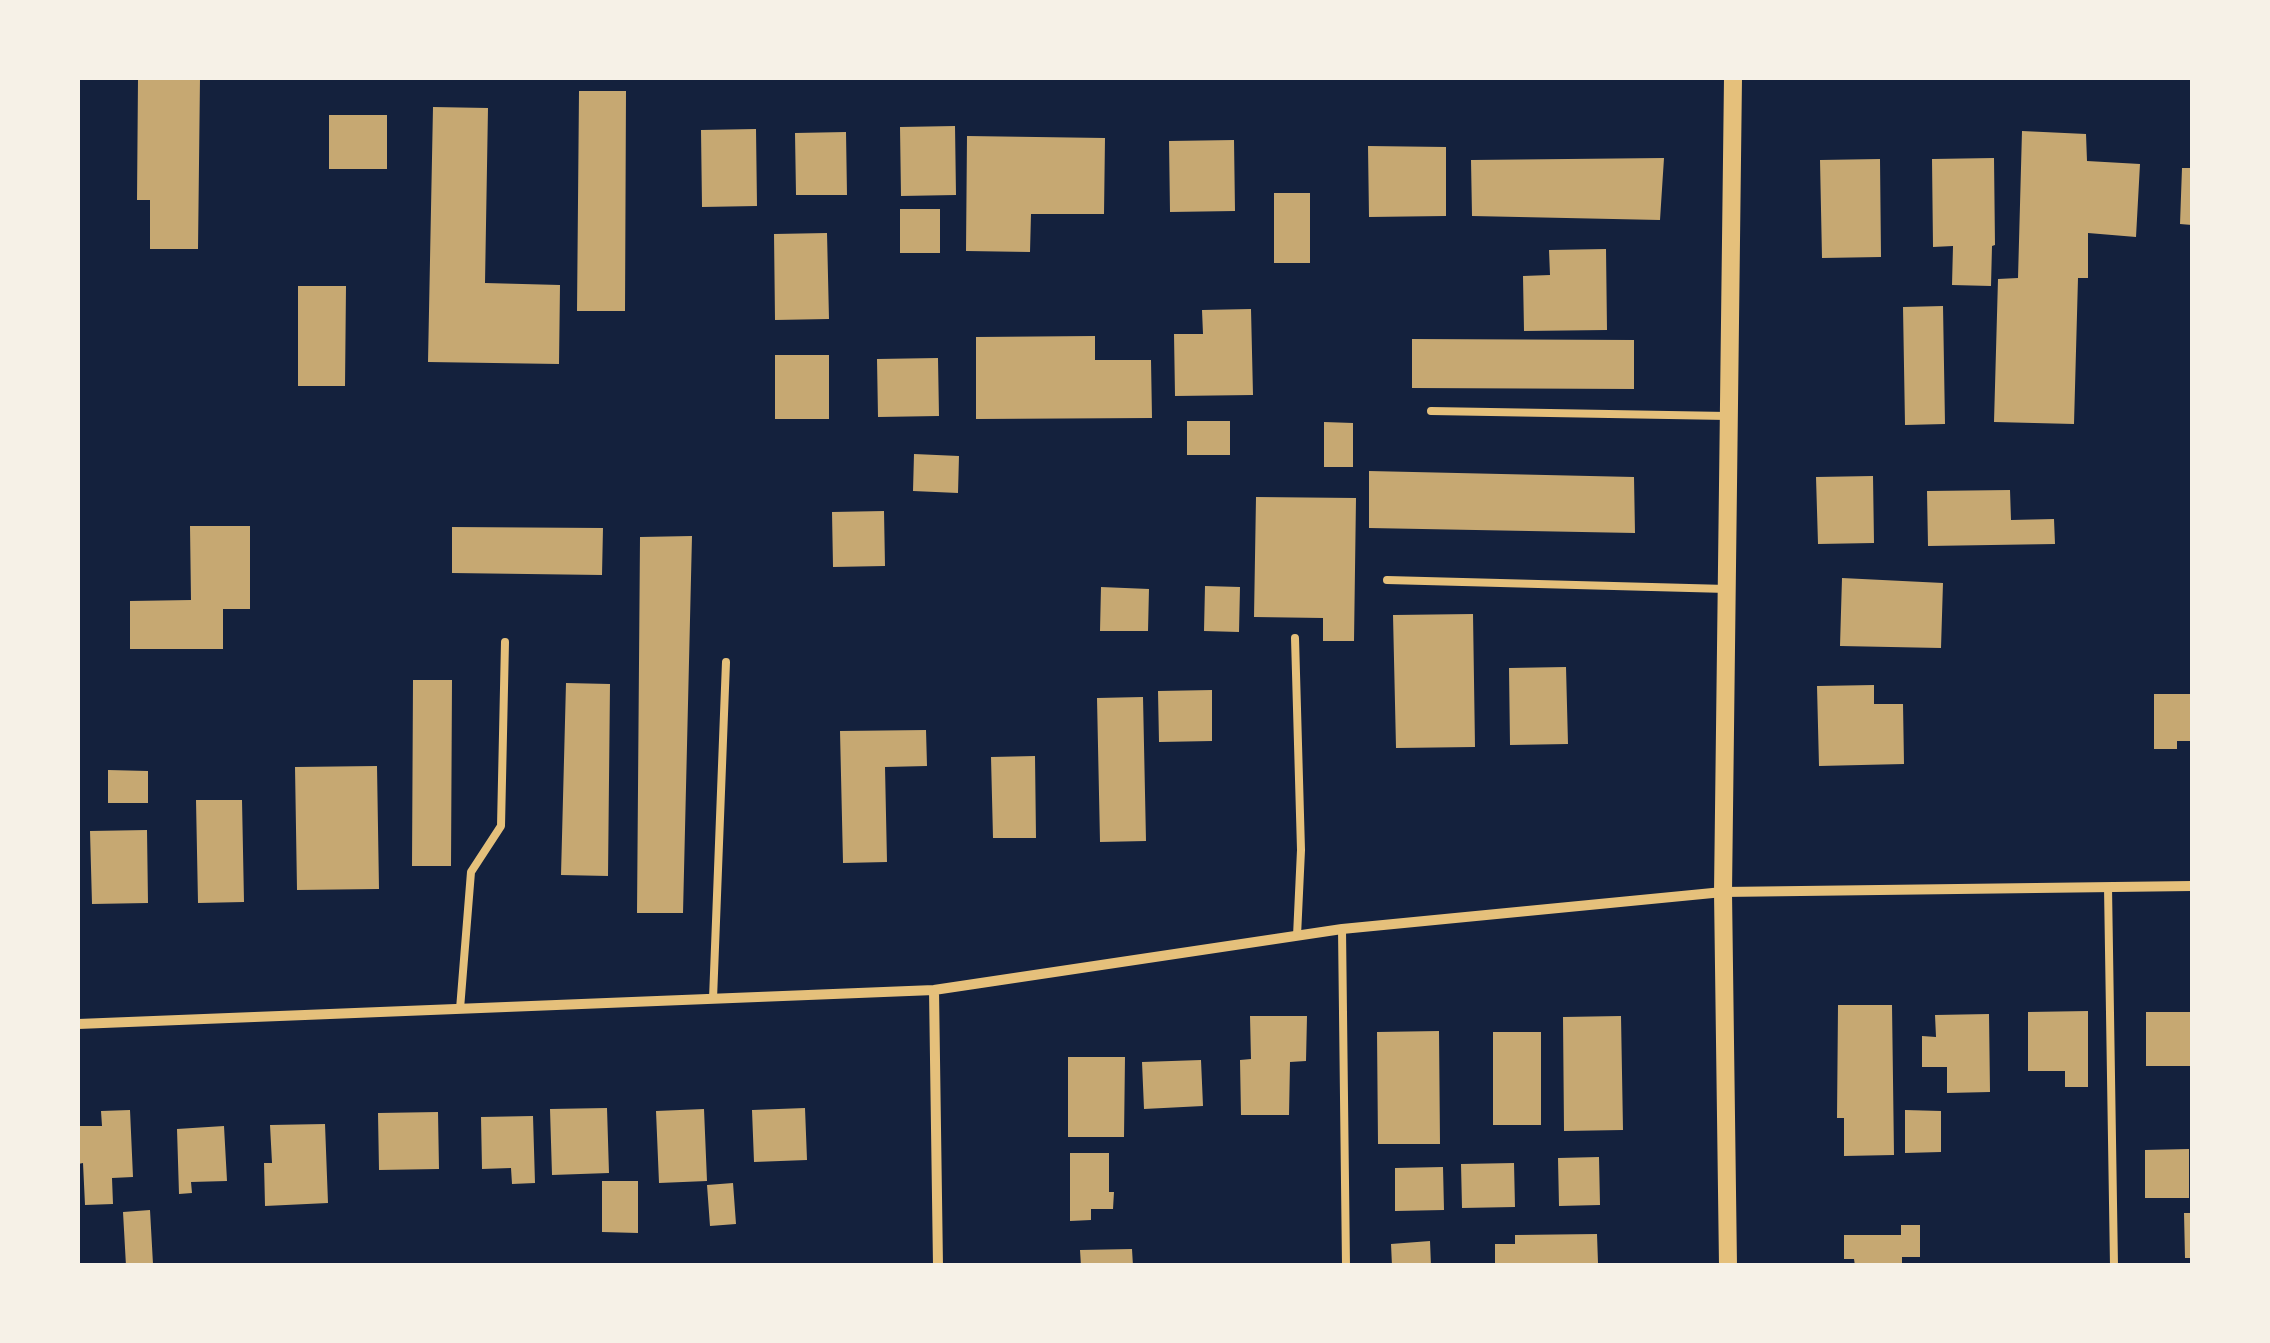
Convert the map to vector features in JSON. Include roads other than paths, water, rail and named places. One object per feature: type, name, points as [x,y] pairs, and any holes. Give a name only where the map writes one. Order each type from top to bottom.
[{"type":"street","points":[[1728,1266],[1723,892],[1733,78]]},
{"type":"street","points":[[78,1024],[934,990],[1342,930],[1723,892],[2192,886]]},
{"type":"street","points":[[934,990],[938,1266]]},
{"type":"lane","points":[[1431,411],[1728,416]]},
{"type":"lane","points":[[1386,580],[1727,589]]},
{"type":"lane","points":[[1296,638],[1301,850],[1297,936]]},
{"type":"lane","points":[[460,1009],[471,872],[502,826],[505,642]]},
{"type":"lane","points":[[713,998],[726,662]]},
{"type":"lane","points":[[2108,887],[2114,1266]]},
{"type":"lane","points":[[1342,930],[1346,1266]]}]
